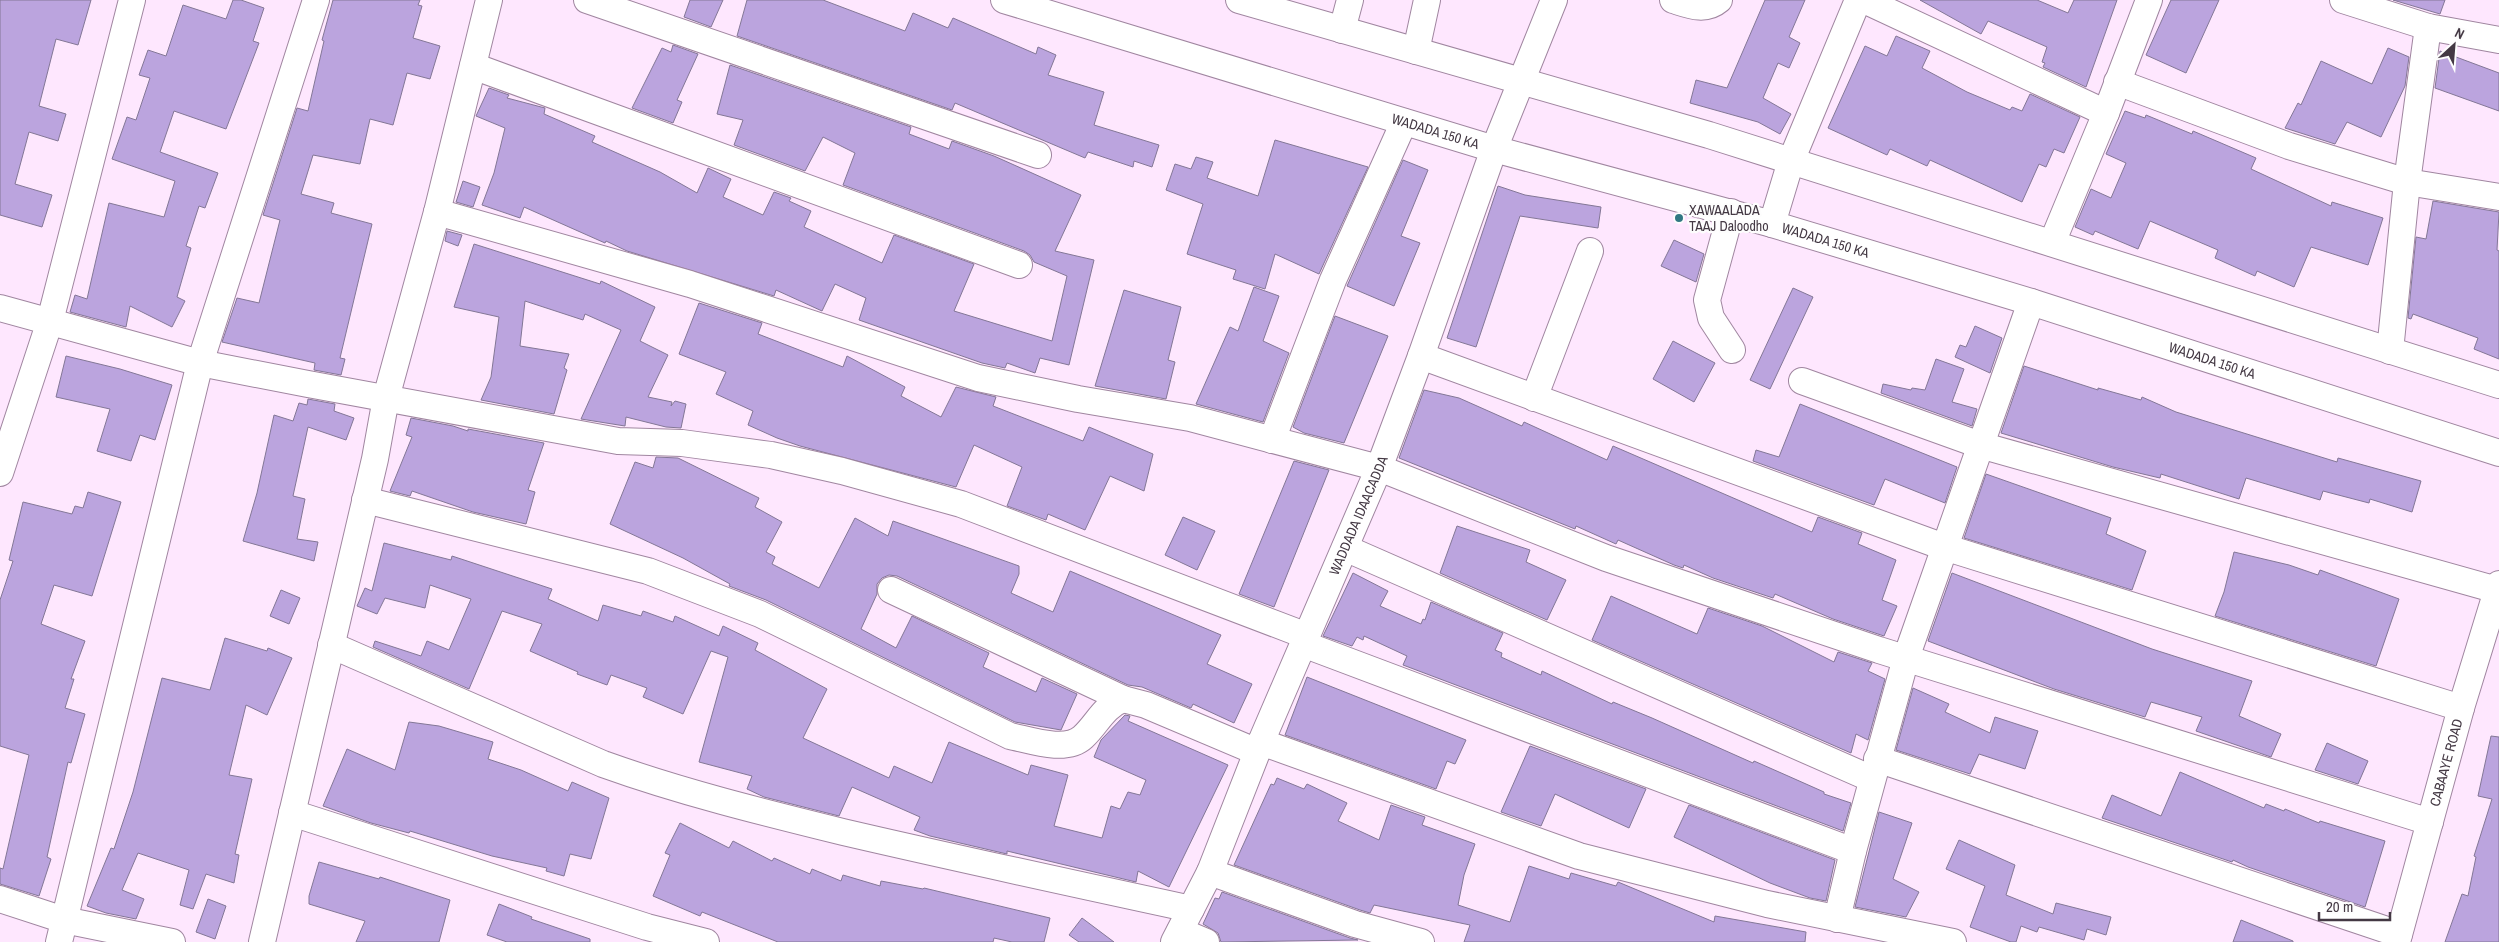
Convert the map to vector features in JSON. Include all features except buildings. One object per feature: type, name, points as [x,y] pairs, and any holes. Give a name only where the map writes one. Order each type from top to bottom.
[{"type":"street","points":[[0,473],[50,321],[132,0]]},
{"type":"street","points":[[62,931],[200,363],[316,0]]},
{"type":"street","points":[[262,942],[365,500],[386,398],[436,212],[489,0]]},
{"type":"street","points":[[587,0],[1038,155]]},
{"type":"street","name":"WADADA 150 KA","points":[[1004,0],[1069,9],[1404,122],[1494,149],[1731,212],[2031,302],[2499,453]]},
{"type":"street","points":[[1239,0],[1791,161],[2052,242],[2499,385]]},
{"type":"street","points":[[1342,30],[1350,0]]},
{"type":"street","points":[[1416,51],[1426,0]]},
{"type":"street","name":"WADDADA IDAACADDA","points":[[1182,927],[1210,872],[1259,747],[1379,468],[1422,356],[1494,149],[1554,0]]},
{"type":"street","points":[[1673,0],[1695,7],[1713,5],[1719,0]]},
{"type":"street","points":[[1772,224],[1791,161],[1858,0]]},
{"type":"street","points":[[1864,0],[2106,113]]},
{"type":"street","points":[[2052,242],[2106,113],[2149,0]]},
{"type":"street","points":[[2343,0],[2428,27],[2499,40]]},
{"type":"street","points":[[2390,351],[2407,182],[2428,27]]},
{"type":"street","points":[[473,66],[1019,265]]},
{"type":"street","points":[[2117,82],[2289,146],[2407,182],[2499,197]]},
{"type":"street","points":[[1272,440],[1333,280],[1404,122]]},
{"type":"street","points":[[436,212],[690,284],[978,378],[1078,399],[1190,418],[1379,468],[1606,558],[1906,658],[2430,822]]},
{"type":"street","points":[[1731,212],[1708,300],[1711,318],[1732,350]]},
{"type":"street","points":[[1534,398],[1590,251]]},
{"type":"street","points":[[1838,919],[1853,851],[1906,658],[2031,302]]},
{"type":"street","points":[[0,308],[200,363],[618,441],[682,443],[771,455],[842,471],[961,504],[1305,640],[1853,851]]},
{"type":"street","points":[[1422,356],[1944,547],[2461,708]]},
{"type":"street","points":[[1802,381],[1980,445],[2498,587]]},
{"type":"street","points":[[365,500],[648,571],[760,614],[1010,736],[1052,744],[1068,743],[1082,738],[1111,704],[1123,699]]},
{"type":"street","points":[[1344,548],[1875,769],[2398,938]]},
{"type":"street","name":"CABAAYE ROAD","points":[[2398,938],[2461,708],[2498,587]]},
{"type":"street","points":[[891,590],[1123,699],[1146,705],[1259,747],[1579,856],[1838,919],[1953,942]]},
{"type":"street","points":[[331,645],[603,764],[641,777],[762,812],[939,855],[1182,927],[1206,942]]},
{"type":"street","points":[[292,813],[647,927],[706,942]]},
{"type":"street","points":[[1210,872],[1355,924],[1421,942]]},
{"type":"street","points":[[0,899],[62,931],[172,942]]},
{"type":"place","name":"XAWAALADA TAAJ Daloodho","points":[[1679,218]]}]
